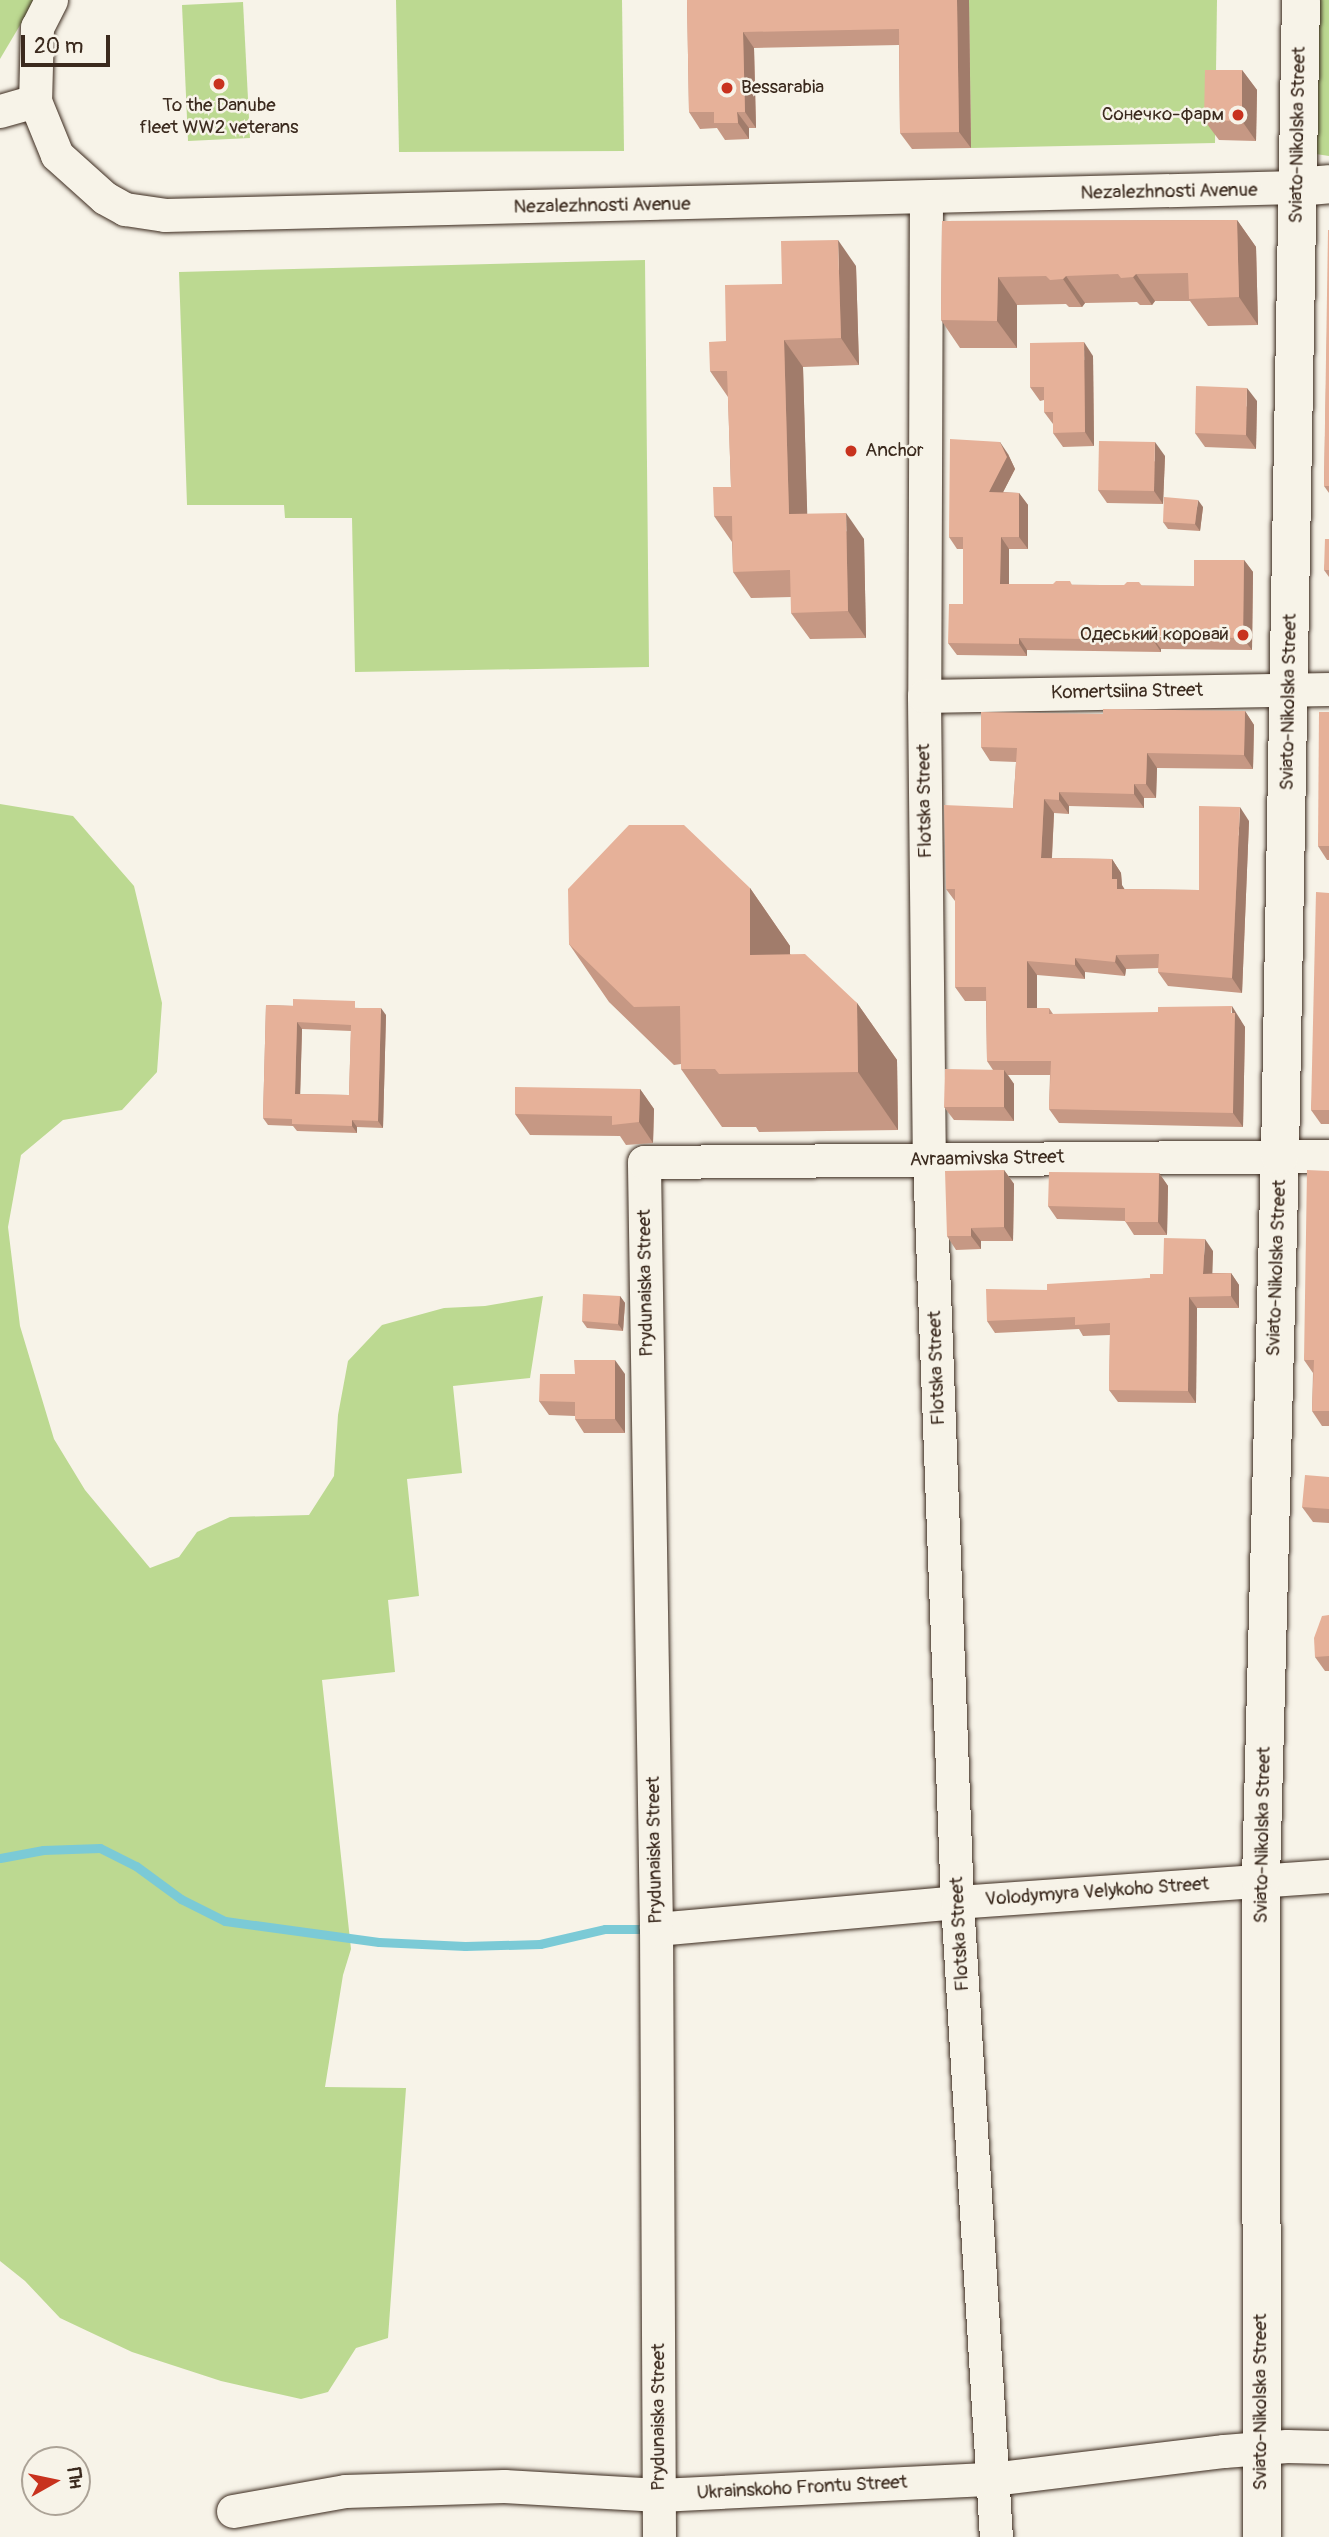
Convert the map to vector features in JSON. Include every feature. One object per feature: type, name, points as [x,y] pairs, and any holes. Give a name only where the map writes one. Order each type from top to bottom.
[{"type":"main road","name":"Sviato-Nikolska Street","points":[[1262,2537],[1261,1879],[1290,690],[1313,185],[1301,0]]},
{"type":"street","name":"Nezalezhnosti Avenue","points":[[51,0],[37,27],[35,101],[57,155],[96,190],[125,209],[165,215],[1313,185]]},
{"type":"street","points":[[0,111],[35,101]]},
{"type":"street","name":"Flotska Street","points":[[926,197],[924,696],[929,1160],[957,1902],[996,2537]]},
{"type":"street","name":"Komertsiina Street","points":[[924,696],[1329,689]]},
{"type":"street","name":"Avraamivska Street","points":[[644,1162],[1329,1156]]},
{"type":"street","name":"Prydunaiska Street","points":[[644,1162],[656,1928],[659,2537]]},
{"type":"street","name":"Volodymyra Velykoho Street","points":[[656,1928],[957,1902],[1329,1876]]},
{"type":"street","name":"Ukrainskoho Frontu Street","points":[[233,2511],[345,2491],[504,2486],[659,2495],[992,2479],[1261,2448],[1329,2446]]},
{"type":"green space","points":[[0,0],[35,0],[0,59]]},
{"type":"green space","points":[[396,0],[622,0],[624,151],[399,152]]},
{"type":"green space","points":[[969,0],[1217,0],[1215,143],[971,148]]},
{"type":"green space","points":[[1317,0],[1329,0],[1329,156],[1316,154]]},
{"type":"green space","points":[[243,2],[250,138],[188,141],[182,5]]},
{"type":"green space","points":[[645,260],[649,667],[355,672],[352,518],[285,518],[284,505],[187,505],[179,272]]},
{"type":"green space","points":[[0,804],[73,816],[134,886],[162,1003],[157,1072],[122,1110],[63,1120],[21,1155],[8,1227],[20,1326],[54,1439],[85,1490],[150,1568],[179,1557],[197,1532],[230,1517],[309,1515],[334,1476],[338,1415],[348,1361],[382,1325],[444,1308],[485,1306],[543,1296],[530,1378],[453,1386],[462,1473],[407,1479],[419,1596],[388,1600],[395,1672],[322,1680],[351,1949],[343,1975],[325,2087],[406,2088],[388,2338],[356,2348],[328,2392],[301,2399],[221,2381],[132,2352],[60,2318],[25,2281],[0,2261]]},
{"type":"building","points":[[687,0],[957,0],[959,132],[900,133],[899,29],[743,32],[745,112],[737,112],[738,123],[714,123],[714,112],[689,112]]},
{"type":"building","points":[[1205,70],[1242,70],[1242,121],[1204,120]]},
{"type":"building","points":[[1237,220],[1239,297],[1189,299],[1188,273],[1136,274],[1133,277],[1121,278],[1118,274],[1066,276],[1063,279],[1050,280],[1046,276],[998,277],[997,321],[941,320],[942,221]]},
{"type":"building","points":[[1328,230],[1329,486],[1324,486]]},
{"type":"building","points":[[838,240],[841,338],[784,340],[789,514],[846,513],[848,611],[791,613],[790,570],[733,572],[732,516],[714,516],[713,487],[731,487],[727,371],[710,371],[709,342],[726,341],[725,285],[782,284],[781,241]]},
{"type":"building","points":[[1084,342],[1085,432],[1053,433],[1053,412],[1044,412],[1044,387],[1030,387],[1030,343]]},
{"type":"building","points":[[1196,386],[1247,388],[1246,435],[1195,433]]},
{"type":"building","points":[[950,439],[1000,442],[1007,457],[989,492],[1019,493],[1019,537],[1001,537],[1000,584],[1053,584],[1056,581],[1070,581],[1072,585],[1124,585],[1127,582],[1139,582],[1142,586],[1194,586],[1194,560],[1244,560],[1243,638],[1019,638],[1019,644],[948,643],[949,604],[963,604],[963,537],[949,537]]},
{"type":"building","points":[[1099,441],[1155,442],[1154,491],[1098,490]]},
{"type":"building","points":[[1164,497],[1198,500],[1195,524],[1163,522]]},
{"type":"building","points":[[1325,539],[1329,539],[1329,570],[1324,570]]},
{"type":"building","points":[[1103,709],[1245,711],[1244,755],[1147,753],[1146,784],[1134,784],[1134,794],[1059,792],[1059,800],[1044,799],[1041,858],[1112,859],[1112,879],[1117,879],[1117,889],[1199,890],[1199,806],[1240,807],[1232,978],[1158,972],[1159,954],[1116,955],[1115,962],[1075,958],[1075,965],[1027,961],[1027,1008],[1049,1008],[1049,1014],[1158,1012],[1158,1007],[1232,1006],[1231,1013],[1235,1013],[1233,1113],[1049,1109],[1051,1061],[987,1061],[986,987],[955,987],[955,889],[946,889],[944,805],[1013,808],[1017,748],[981,747],[981,712],[1103,714]]},
{"type":"building","points":[[1319,712],[1329,712],[1329,846],[1318,846]]},
{"type":"building","points":[[629,825],[684,825],[750,888],[750,955],[805,954],[857,1003],[858,1072],[719,1074],[715,1069],[681,1069],[680,1006],[634,1007],[569,944],[568,889]]},
{"type":"building","points":[[1316,892],[1329,893],[1329,1110],[1311,1110]]},
{"type":"building","points":[[293,999],[355,1001],[355,1008],[381,1008],[378,1121],[352,1120],[352,1126],[292,1124],[292,1119],[263,1118],[266,1005],[293,1006]],"holes":[[[297,1022],[351,1025],[349,1095],[295,1094]]]},
{"type":"building","points":[[945,1069],[1004,1070],[1004,1107],[944,1107]]},
{"type":"building","points":[[515,1087],[640,1089],[639,1122],[612,1125],[612,1116],[515,1114]]},
{"type":"building","points":[[1004,1170],[1004,1227],[971,1228],[971,1236],[947,1236],[945,1171]]},
{"type":"building","points":[[1307,1170],[1329,1171],[1329,1411],[1312,1411],[1314,1360],[1304,1360]]},
{"type":"building","points":[[1049,1172],[1159,1173],[1158,1222],[1125,1222],[1125,1208],[1048,1206]]},
{"type":"building","points":[[1164,1238],[1205,1239],[1203,1274],[1231,1273],[1231,1296],[1189,1297],[1188,1391],[1109,1390],[1110,1323],[1075,1325],[1075,1317],[987,1321],[986,1289],[1047,1290],[1047,1284],[1150,1278],[1150,1274],[1163,1274]]},
{"type":"building","points":[[583,1294],[620,1296],[618,1324],[582,1321]]},
{"type":"building","points":[[574,1360],[615,1360],[615,1419],[575,1419],[575,1402],[539,1401],[540,1374],[575,1374]]},
{"type":"building","points":[[1305,1475],[1329,1477],[1329,1509],[1302,1507]]},
{"type":"building","points":[[1329,1615],[1329,1656],[1315,1657],[1314,1638],[1322,1616]]},
{"type":"waterway","points":[[0,1858],[43,1850],[100,1848],[136,1866],[181,1899],[225,1921],[379,1942],[465,1946],[540,1944],[605,1929],[651,1929]]},
{"type":"place","name":"To the Danube fleet WW2 veterans","points":[[219,84]]},
{"type":"place","name":"Bessarabia","points":[[727,88]]},
{"type":"place","name":"Сонечко-фарм","points":[[1238,115]]},
{"type":"place","name":"Anchor","points":[[851,451]]},
{"type":"place","name":"Одеський коровай","points":[[1243,635]]}]
